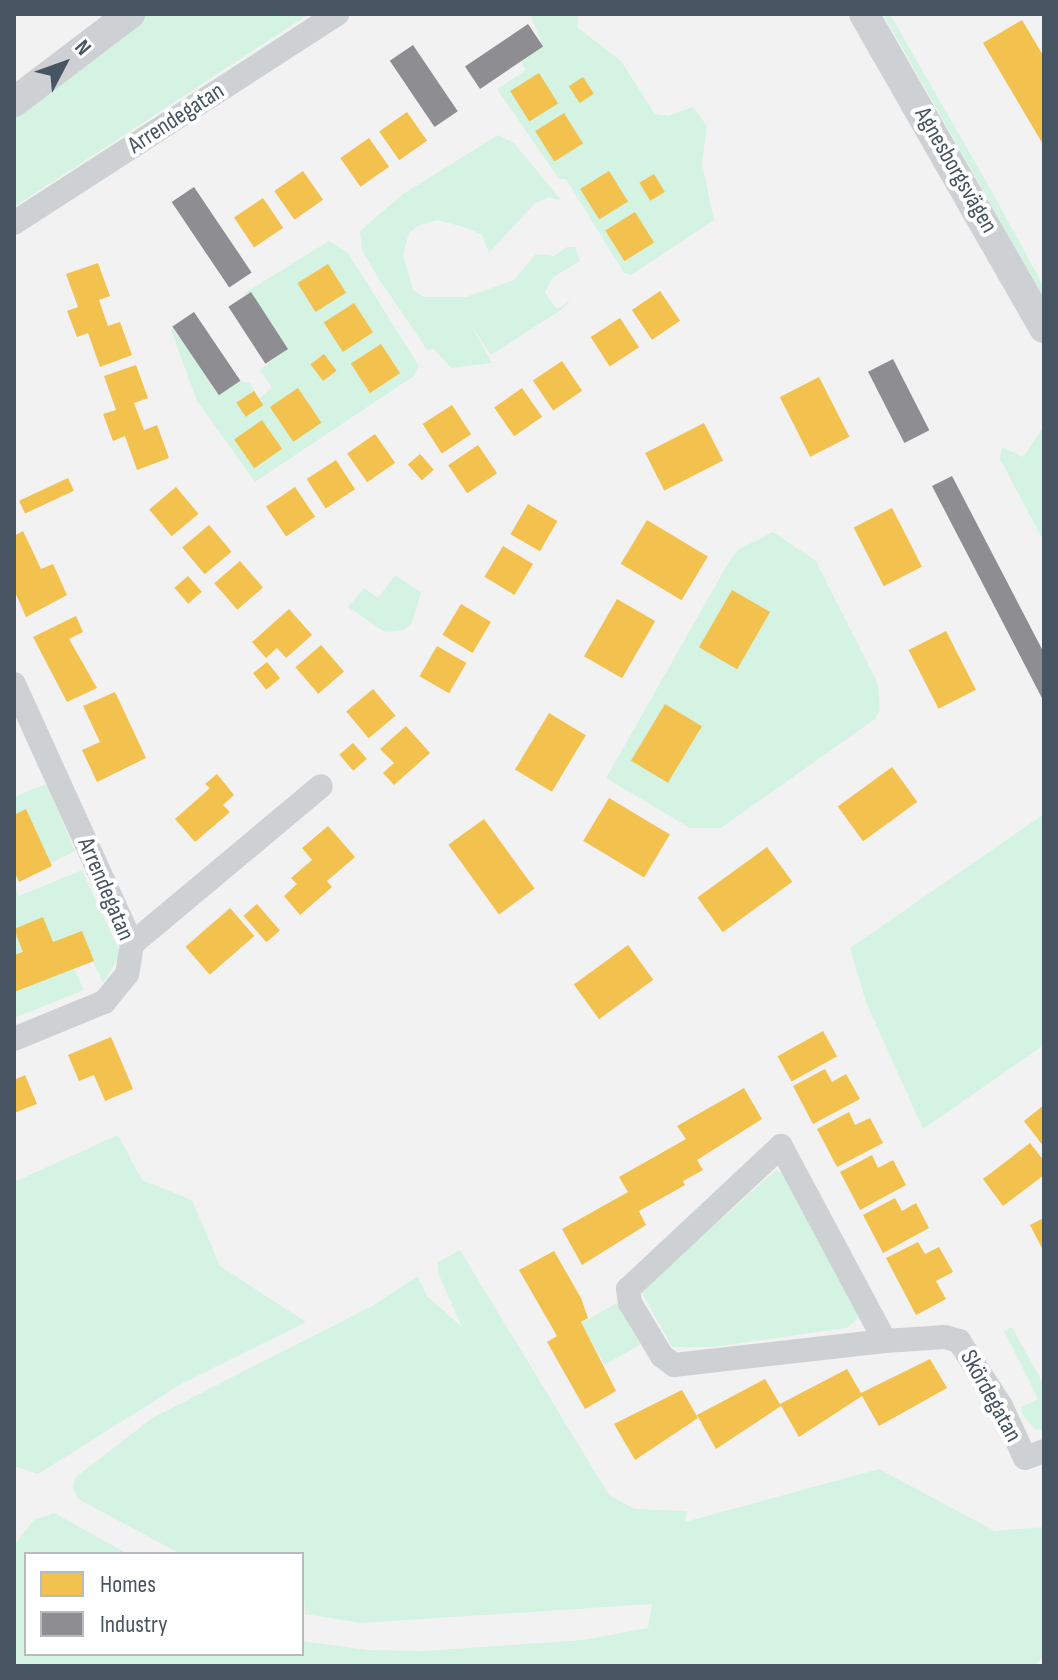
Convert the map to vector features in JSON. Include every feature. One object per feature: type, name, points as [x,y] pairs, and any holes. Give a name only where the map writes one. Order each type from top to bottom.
[{"type":"street","points":[[14,102],[130,14]]},
{"type":"street","name":"Arrendegatan","points":[[14,223],[337,14]]},
{"type":"street","name":"Agnesborgsvägen","points":[[864,14],[1044,328]]},
{"type":"street","name":"Arrendegatan","points":[[14,684],[132,944],[127,974],[104,1002],[14,1039]]},
{"type":"street","points":[[132,944],[321,786]]},
{"type":"street","points":[[781,1146],[885,1341],[674,1365],[662,1356],[630,1303],[628,1289],[781,1146]]},
{"type":"street","name":"Skördegatan","points":[[885,1341],[945,1337],[959,1341],[1001,1406],[1025,1458],[1044,1451]]},
{"type":"green space","points":[[145,14],[309,14],[14,207],[14,116]]},
{"type":"green space","points":[[530,14],[578,14],[577,27],[621,61],[655,114],[668,116],[693,107],[707,126],[702,163],[714,220],[631,275],[624,273],[566,179],[559,179],[497,89],[526,70],[521,62],[543,46]]},
{"type":"green space","points":[[883,14],[890,14],[991,190],[1044,287],[1044,298]]},
{"type":"green space","points":[[498,135],[514,143],[562,201],[549,197],[535,203],[489,253],[482,235],[464,227],[437,220],[418,226],[409,233],[403,255],[413,290],[424,297],[466,297],[514,280],[536,254],[554,256],[567,247],[575,247],[580,261],[552,278],[545,293],[557,309],[571,300],[561,310],[491,355],[471,325],[492,363],[451,368],[433,348],[428,351],[377,276],[362,250],[360,231],[403,194]]},
{"type":"green space","points":[[329,241],[348,253],[419,366],[414,376],[255,482],[197,401],[171,330],[173,327],[218,395],[240,381],[250,383],[259,398],[272,388],[260,370],[288,348],[251,293],[243,294]]},
{"type":"green space","points":[[1044,426],[1044,542],[1000,459],[1002,447],[1023,457]]},
{"type":"green space","points":[[773,532],[816,561],[878,684],[880,710],[875,719],[721,828],[690,828],[606,778],[730,560],[739,549]]},
{"type":"green space","points":[[395,575],[421,592],[412,623],[403,630],[385,632],[348,607],[364,588],[378,598]]},
{"type":"green space","points":[[46,784],[75,851],[14,881],[14,797]]},
{"type":"green space","points":[[1044,814],[1044,1045],[923,1129],[866,1002],[850,948]]},
{"type":"green space","points":[[82,870],[121,954],[103,983],[93,961],[74,969],[84,990],[14,1018],[14,885],[19,896]]},
{"type":"green space","points":[[118,1135],[142,1180],[192,1200],[220,1266],[306,1322],[183,1383],[38,1474],[14,1466],[14,1182]]},
{"type":"green space","points":[[776,1170],[782,1173],[857,1311],[857,1319],[847,1328],[712,1347],[672,1347],[641,1291]]},
{"type":"green space","points":[[460,1250],[609,1495],[635,1509],[687,1511],[685,1522],[879,1469],[995,1531],[1044,1527],[1044,1656],[1034,1666],[14,1666],[14,1545],[34,1520],[54,1513],[124,1552],[24,1552],[24,1656],[304,1656],[304,1641],[367,1650],[424,1651],[583,1640],[648,1628],[652,1604],[361,1623],[305,1614],[304,1552],[177,1552],[78,1499],[73,1488],[75,1478],[152,1418],[372,1306],[418,1276],[427,1296],[462,1327],[438,1273],[438,1262]]},
{"type":"green space","points":[[617,1303],[640,1345],[604,1365],[581,1323]]},
{"type":"green space","points":[[1012,1327],[1044,1385],[1044,1431],[1035,1429],[1022,1414],[1021,1407],[1038,1399],[1004,1331]]},
{"type":"building: Homes","points":[[1022,20],[1044,57],[1044,146],[983,43]]},
{"type":"building: Homes","points":[[539,73],[558,104],[529,122],[510,91]]},
{"type":"building: Homes","points":[[583,77],[594,94],[580,103],[569,86]]},
{"type":"building: Homes","points":[[407,112],[427,141],[399,160],[379,132]]},
{"type":"building: Homes","points":[[564,113],[583,144],[554,162],[535,131]]},
{"type":"building: Homes","points":[[369,138],[389,167],[360,187],[340,158]]},
{"type":"building: Homes","points":[[303,171],[323,200],[294,220],[274,191]]},
{"type":"building: Homes","points":[[609,171],[628,202],[599,220],[580,189]]},
{"type":"building: Homes","points":[[654,174],[665,192],[650,201],[639,183]]},
{"type":"building: Homes","points":[[263,198],[283,228],[254,247],[234,218]]},
{"type":"building: Homes","points":[[635,212],[654,243],[624,261],[605,231]]},
{"type":"building: Homes","points":[[98,263],[110,296],[99,300],[108,326],[120,322],[132,355],[100,367],[88,333],[77,337],[67,311],[78,307],[66,274]]},
{"type":"building: Homes","points":[[328,264],[346,293],[315,312],[297,283]]},
{"type":"building: Homes","points":[[660,291],[680,321],[652,340],[632,310]]},
{"type":"building: Homes","points":[[354,303],[373,332],[343,352],[324,323]]},
{"type":"building: Homes","points":[[620,318],[639,347],[610,366],[591,337]]},
{"type":"building: Homes","points":[[381,344],[400,373],[370,393],[351,364]]},
{"type":"building: Homes","points":[[324,354],[337,371],[323,381],[310,364]]},
{"type":"building: Homes","points":[[562,361],[582,391],[553,410],[533,381]]},
{"type":"building: Homes","points":[[136,365],[148,398],[134,403],[144,430],[157,425],[169,458],[137,470],[125,436],[113,441],[103,414],[116,410],[104,376]]},
{"type":"building: Homes","points":[[819,377],[849,437],[810,457],[780,397]]},
{"type":"building: Homes","points":[[298,388],[321,423],[293,442],[270,407]]},
{"type":"building: Homes","points":[[522,388],[542,417],[514,436],[494,408]]},
{"type":"building: Homes","points":[[254,391],[263,405],[246,417],[236,402]]},
{"type":"building: Homes","points":[[452,405],[471,434],[442,453],[423,424]]},
{"type":"building: Homes","points":[[262,420],[282,449],[254,468],[234,440]]},
{"type":"building: Homes","points":[[704,423],[723,460],[664,490],[645,453]]},
{"type":"building: Homes","points":[[375,434],[395,463],[367,482],[347,454]]},
{"type":"building: Homes","points":[[478,445],[497,473],[467,493],[448,465]]},
{"type":"building: Homes","points":[[420,454],[434,470],[422,480],[408,464]]},
{"type":"building: Homes","points":[[336,460],[355,489],[326,508],[307,479]]},
{"type":"building: Homes","points":[[68,478],[74,491],[25,514],[19,501]]},
{"type":"building: Homes","points":[[176,487],[198,514],[172,536],[149,509]]},
{"type":"building: Homes","points":[[295,487],[315,517],[286,536],[266,507]]},
{"type":"building: Homes","points":[[528,504],[557,521],[540,551],[511,534]]},
{"type":"building: Homes","points":[[892,508],[922,567],[884,586],[854,528]]},
{"type":"building: Homes","points":[[647,520],[708,557],[682,600],[621,564]]},
{"type":"building: Homes","points":[[209,525],[231,552],[205,574],[182,547]]},
{"type":"building: Homes","points":[[23,531],[41,569],[53,564],[67,595],[26,617],[14,590],[14,536]]},
{"type":"building: Homes","points":[[503,546],[533,564],[514,595],[484,577]]},
{"type":"building: Homes","points":[[240,561],[263,587],[237,610],[214,583]]},
{"type":"building: Homes","points":[[188,576],[202,592],[188,604],[174,588]]},
{"type":"building: Homes","points":[[732,590],[770,612],[737,669],[699,647]]},
{"type":"building: Homes","points":[[617,599],[655,621],[622,678],[584,656]]},
{"type":"building: Homes","points":[[461,604],[491,622],[472,653],[442,635]]},
{"type":"building: Homes","points":[[289,609],[312,635],[286,658],[277,648],[266,658],[252,642]]},
{"type":"building: Homes","points":[[76,616],[83,632],[69,639],[97,688],[67,702],[33,637]]},
{"type":"building: Homes","points":[[946,631],[976,690],[939,709],[909,650]]},
{"type":"building: Homes","points":[[321,645],[344,671],[318,694],[295,667]]},
{"type":"building: Homes","points":[[437,646],[466,663],[449,693],[420,676]]},
{"type":"building: Homes","points":[[267,662],[280,678],[266,690],[253,673]]},
{"type":"building: Homes","points":[[373,689],[395,716],[369,738],[346,711]]},
{"type":"building: Homes","points":[[115,692],[146,758],[97,782],[82,750],[100,742],[83,706]]},
{"type":"building: Homes","points":[[665,704],[702,726],[668,783],[631,761]]},
{"type":"building: Homes","points":[[549,713],[586,735],[552,792],[515,770]]},
{"type":"building: Homes","points":[[406,726],[430,753],[394,785],[383,773],[394,763],[380,749]]},
{"type":"building: Homes","points":[[353,743],[367,759],[353,771],[339,755]]},
{"type":"building: Homes","points":[[892,767],[917,802],[863,841],[838,806]]},
{"type":"building: Homes","points":[[217,774],[234,795],[223,805],[230,812],[195,842],[175,819],[210,788],[205,784]]},
{"type":"building: Homes","points":[[609,798],[670,835],[644,877],[583,841]]},
{"type":"building: Homes","points":[[26,809],[52,866],[19,882],[14,870],[14,815]]},
{"type":"building: Homes","points":[[484,819],[535,889],[499,914],[448,845]]},
{"type":"building: Homes","points":[[328,826],[355,857],[327,881],[332,887],[300,915],[284,896],[297,884],[291,878],[312,860],[302,848]]},
{"type":"building: Homes","points":[[767,847],[792,882],[723,932],[697,898]]},
{"type":"building: Homes","points":[[257,904],[280,930],[266,942],[243,916]]},
{"type":"building: Homes","points":[[230,908],[254,936],[210,975],[185,947]]},
{"type":"building: Homes","points":[[43,917],[53,942],[82,931],[94,961],[14,992],[14,955],[23,952],[14,929]]},
{"type":"building: Homes","points":[[628,945],[653,980],[599,1019],[574,984]]},
{"type":"building: Homes","points":[[823,1031],[837,1056],[792,1082],[778,1056]]},
{"type":"building: Homes","points":[[111,1037],[133,1089],[105,1101],[94,1075],[79,1081],[68,1055]]},
{"type":"building: Homes","points":[[825,1069],[832,1082],[846,1074],[860,1099],[813,1124],[793,1086]]},
{"type":"building: Homes","points":[[25,1075],[37,1104],[14,1113],[14,1080]]},
{"type":"building: Homes","points":[[744,1088],[762,1119],[697,1160],[703,1170],[683,1181],[685,1185],[639,1211],[646,1225],[582,1265],[562,1229],[628,1192],[619,1177],[686,1139],[677,1126]]},
{"type":"building: Homes","points":[[1044,1105],[1044,1147],[1024,1121]]},
{"type":"building: Homes","points":[[849,1112],[855,1125],[870,1118],[883,1143],[837,1167],[817,1129]]},
{"type":"building: Homes","points":[[1030,1143],[1044,1161],[1044,1175],[1003,1206],[983,1179]]},
{"type":"building: Homes","points":[[872,1155],[878,1168],[893,1160],[906,1185],[860,1210],[840,1172]]},
{"type":"building: Homes","points":[[895,1198],[902,1211],[916,1203],[929,1228],[883,1253],[863,1215]]},
{"type":"building: Homes","points":[[1044,1218],[1044,1252],[1030,1225]]},
{"type":"building: Homes","points":[[918,1242],[925,1254],[939,1247],[953,1272],[936,1281],[946,1299],[916,1315],[886,1258]]},
{"type":"building: Homes","points":[[554,1251],[581,1298],[588,1318],[581,1322],[616,1391],[585,1409],[547,1342],[557,1336],[519,1270]]},
{"type":"building: Homes","points":[[930,1359],[947,1388],[879,1426],[862,1396],[799,1437],[780,1404],[847,1369],[861,1393]]},
{"type":"building: Homes","points":[[765,1379],[781,1406],[716,1449],[697,1415]]},
{"type":"building: Homes","points":[[682,1390],[698,1418],[635,1460],[614,1424]]},
{"type":"building: Industry","points":[[528,24],[543,46],[480,89],[465,66]]},
{"type":"building: Industry","points":[[413,45],[458,111],[435,127],[390,61]]},
{"type":"building: Industry","points":[[194,187],[252,272],[229,287],[172,202]]},
{"type":"building: Industry","points":[[251,292],[288,349],[265,364],[228,307]]},
{"type":"building: Industry","points":[[194,312],[240,381],[219,395],[172,327]]},
{"type":"building: Industry","points":[[893,359],[929,430],[904,443],[868,372]]},
{"type":"building: Industry","points":[[952,476],[1044,653],[1044,702],[932,486]]}]
